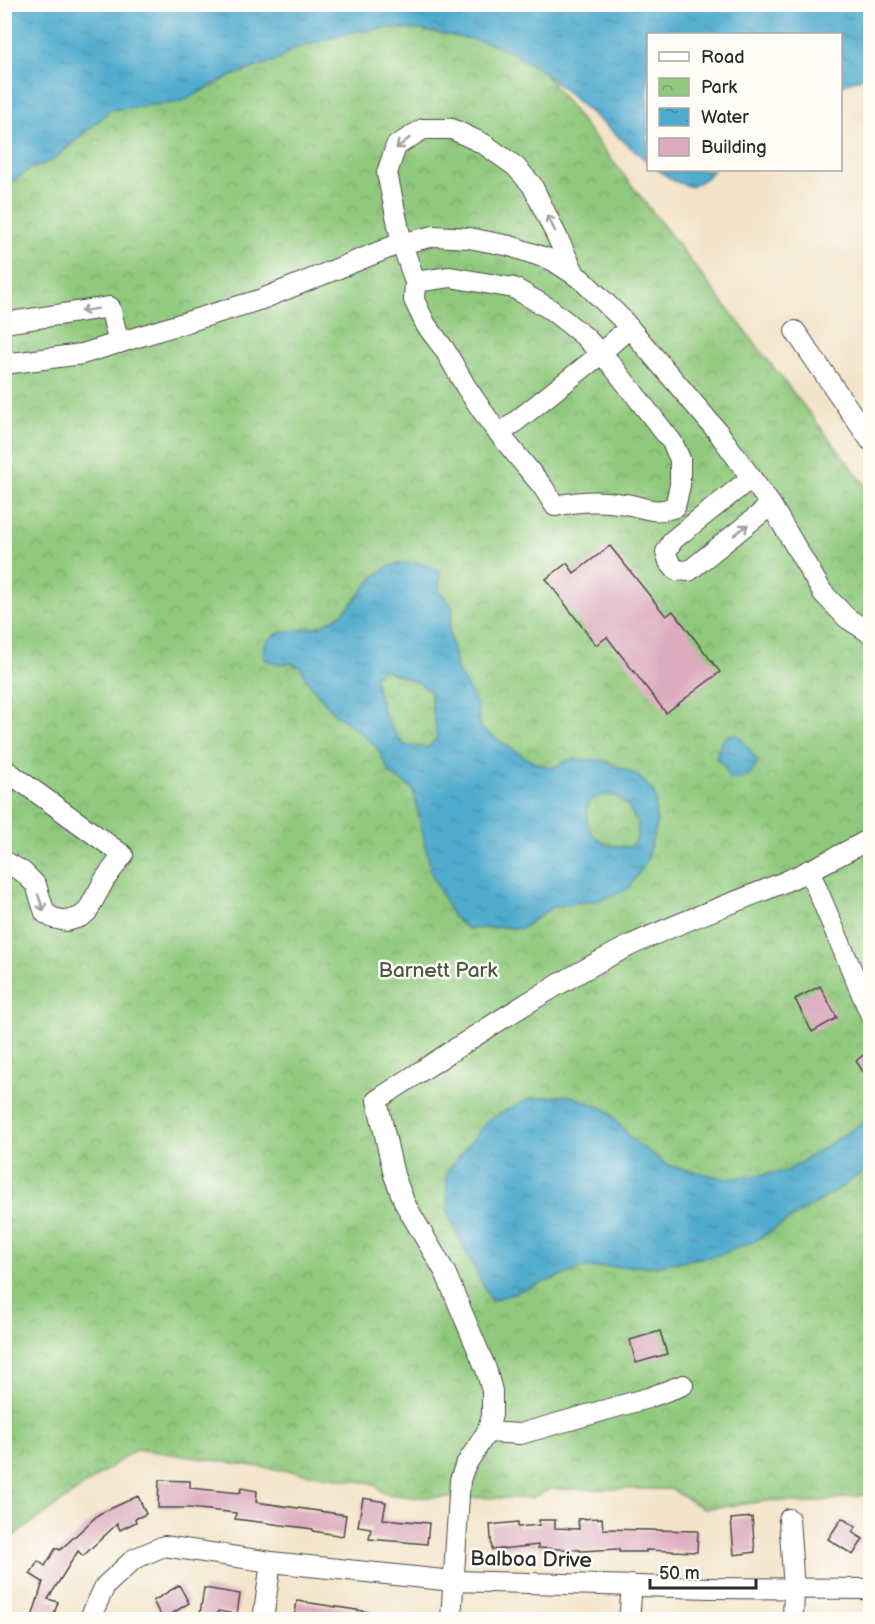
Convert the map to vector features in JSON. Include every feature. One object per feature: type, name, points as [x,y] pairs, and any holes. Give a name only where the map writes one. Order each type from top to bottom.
[{"type":"street","points":[[576,276],[532,185],[515,166],[484,144],[452,129],[423,129],[396,146],[387,173],[402,244],[412,273],[414,300],[426,325],[445,350],[466,387],[555,506],[584,502],[624,503],[658,512],[675,507]]},
{"type":"street","points":[[4,364],[82,354],[262,299],[402,244],[434,236],[469,238],[510,246],[552,260],[576,276],[629,328],[718,432],[752,478],[823,593],[847,618],[870,633]]},
{"type":"street","points":[[412,273],[514,288],[550,309],[584,336],[672,442],[680,459],[680,485],[675,507],[710,554]]},
{"type":"street","points":[[4,323],[110,307],[119,342]]},
{"type":"street","points":[[500,434],[629,328]]},
{"type":"street","points":[[795,331],[870,440]]},
{"type":"street","points":[[752,478],[673,540],[666,552],[669,562],[676,570],[689,571],[771,506]]},
{"type":"street","points":[[4,769],[123,855],[105,879],[87,912],[80,918],[67,921],[53,918],[45,913],[36,885],[23,872],[4,861]]},
{"type":"street","points":[[451,1620],[460,1480],[465,1466],[487,1432],[492,1415],[492,1391],[486,1369],[445,1272],[405,1204],[394,1175],[377,1100],[506,1016],[627,947],[809,870],[870,839]]},
{"type":"street","points":[[809,870],[870,1011]]},
{"type":"street","points":[[487,1432],[520,1434],[648,1398],[683,1385]]},
{"type":"street","points":[[789,1519],[794,1589],[793,1620]]},
{"type":"street","name":"Balboa Drive","points":[[88,1620],[105,1586],[134,1559],[164,1546],[271,1562],[453,1581],[870,1589]]},
{"type":"street","points":[[263,1620],[271,1562]]},
{"type":"street","points":[[629,1620],[632,1585]]},
{"type":"green space","name":"Barnett Park","points":[[5,5],[491,5],[870,491],[870,1494],[808,1503],[773,1500],[704,1509],[671,1489],[551,1489],[531,1498],[413,1497],[385,1494],[372,1483],[136,1449],[12,1537],[5,1566]]},
{"type":"water","points":[[5,4],[870,5],[870,74],[842,86],[842,33],[647,33],[647,161],[542,71],[517,55],[490,43],[422,30],[385,28],[352,32],[293,49],[278,60],[231,76],[181,102],[111,110],[52,161],[29,169],[5,185]]},
{"type":"water","points":[[659,171],[713,171],[691,187],[674,181]]},
{"type":"water","points":[[419,563],[440,570],[439,590],[453,608],[449,631],[457,669],[477,704],[480,728],[531,761],[551,768],[572,759],[603,760],[637,775],[654,792],[657,823],[646,862],[628,889],[597,901],[551,908],[521,929],[503,927],[468,929],[453,917],[432,875],[413,789],[390,774],[378,749],[335,714],[308,682],[300,667],[292,663],[277,664],[264,659],[263,647],[275,635],[285,631],[303,630],[328,622],[351,605],[383,570],[397,564]],"holes":[[[384,670],[419,683],[430,692],[437,737],[429,747],[406,746],[388,722],[374,676]],[[603,795],[617,797],[628,806],[638,824],[637,839],[630,847],[606,844],[594,835],[588,825],[587,813],[590,800]]]},
{"type":"water","points":[[735,733],[745,742],[757,760],[748,776],[734,780],[729,779],[724,765],[716,758],[724,740]]},
{"type":"water","points":[[568,1095],[606,1109],[631,1138],[667,1165],[727,1179],[787,1171],[870,1118],[870,1167],[753,1242],[719,1255],[653,1266],[584,1268],[491,1301],[449,1217],[446,1173],[488,1120],[528,1099]]},
{"type":"building","points":[[610,546],[666,616],[673,611],[720,672],[666,713],[607,637],[596,645],[546,579],[567,563],[574,573]]},
{"type":"building","points":[[820,986],[837,1018],[812,1032],[795,999]]},
{"type":"building","points":[[870,1050],[870,1082],[856,1061]]},
{"type":"building","points":[[660,1331],[667,1354],[636,1363],[630,1340]]},
{"type":"building","points":[[159,1480],[190,1481],[190,1488],[240,1493],[241,1488],[257,1491],[256,1502],[346,1515],[343,1536],[313,1531],[313,1529],[235,1519],[236,1513],[189,1508],[158,1508]]},
{"type":"building","points":[[138,1496],[146,1514],[120,1530],[117,1524],[83,1556],[78,1551],[48,1599],[58,1602],[52,1620],[31,1620],[43,1582],[30,1574],[38,1561],[45,1566],[56,1548],[60,1550],[99,1514]]},
{"type":"building","points":[[363,1498],[386,1502],[383,1519],[429,1523],[427,1544],[369,1539],[371,1528],[358,1526]]},
{"type":"building","points":[[752,1517],[755,1552],[734,1555],[731,1519]]},
{"type":"building","points":[[602,1518],[603,1529],[698,1531],[697,1552],[646,1550],[646,1552],[619,1552],[619,1549],[580,1551],[538,1548],[538,1545],[492,1550],[490,1525],[518,1522],[518,1527],[539,1525],[539,1520],[555,1520],[555,1528],[579,1529],[578,1519]]},
{"type":"building","points":[[842,1518],[856,1527],[852,1532],[863,1539],[853,1555],[828,1539]]},
{"type":"building","points":[[179,1585],[189,1603],[173,1613],[177,1620],[163,1620],[153,1601]]},
{"type":"building","points":[[204,1588],[240,1594],[237,1614],[218,1611],[217,1617],[200,1614]]},
{"type":"building","points":[[297,1601],[376,1613],[375,1620],[294,1620]]}]
